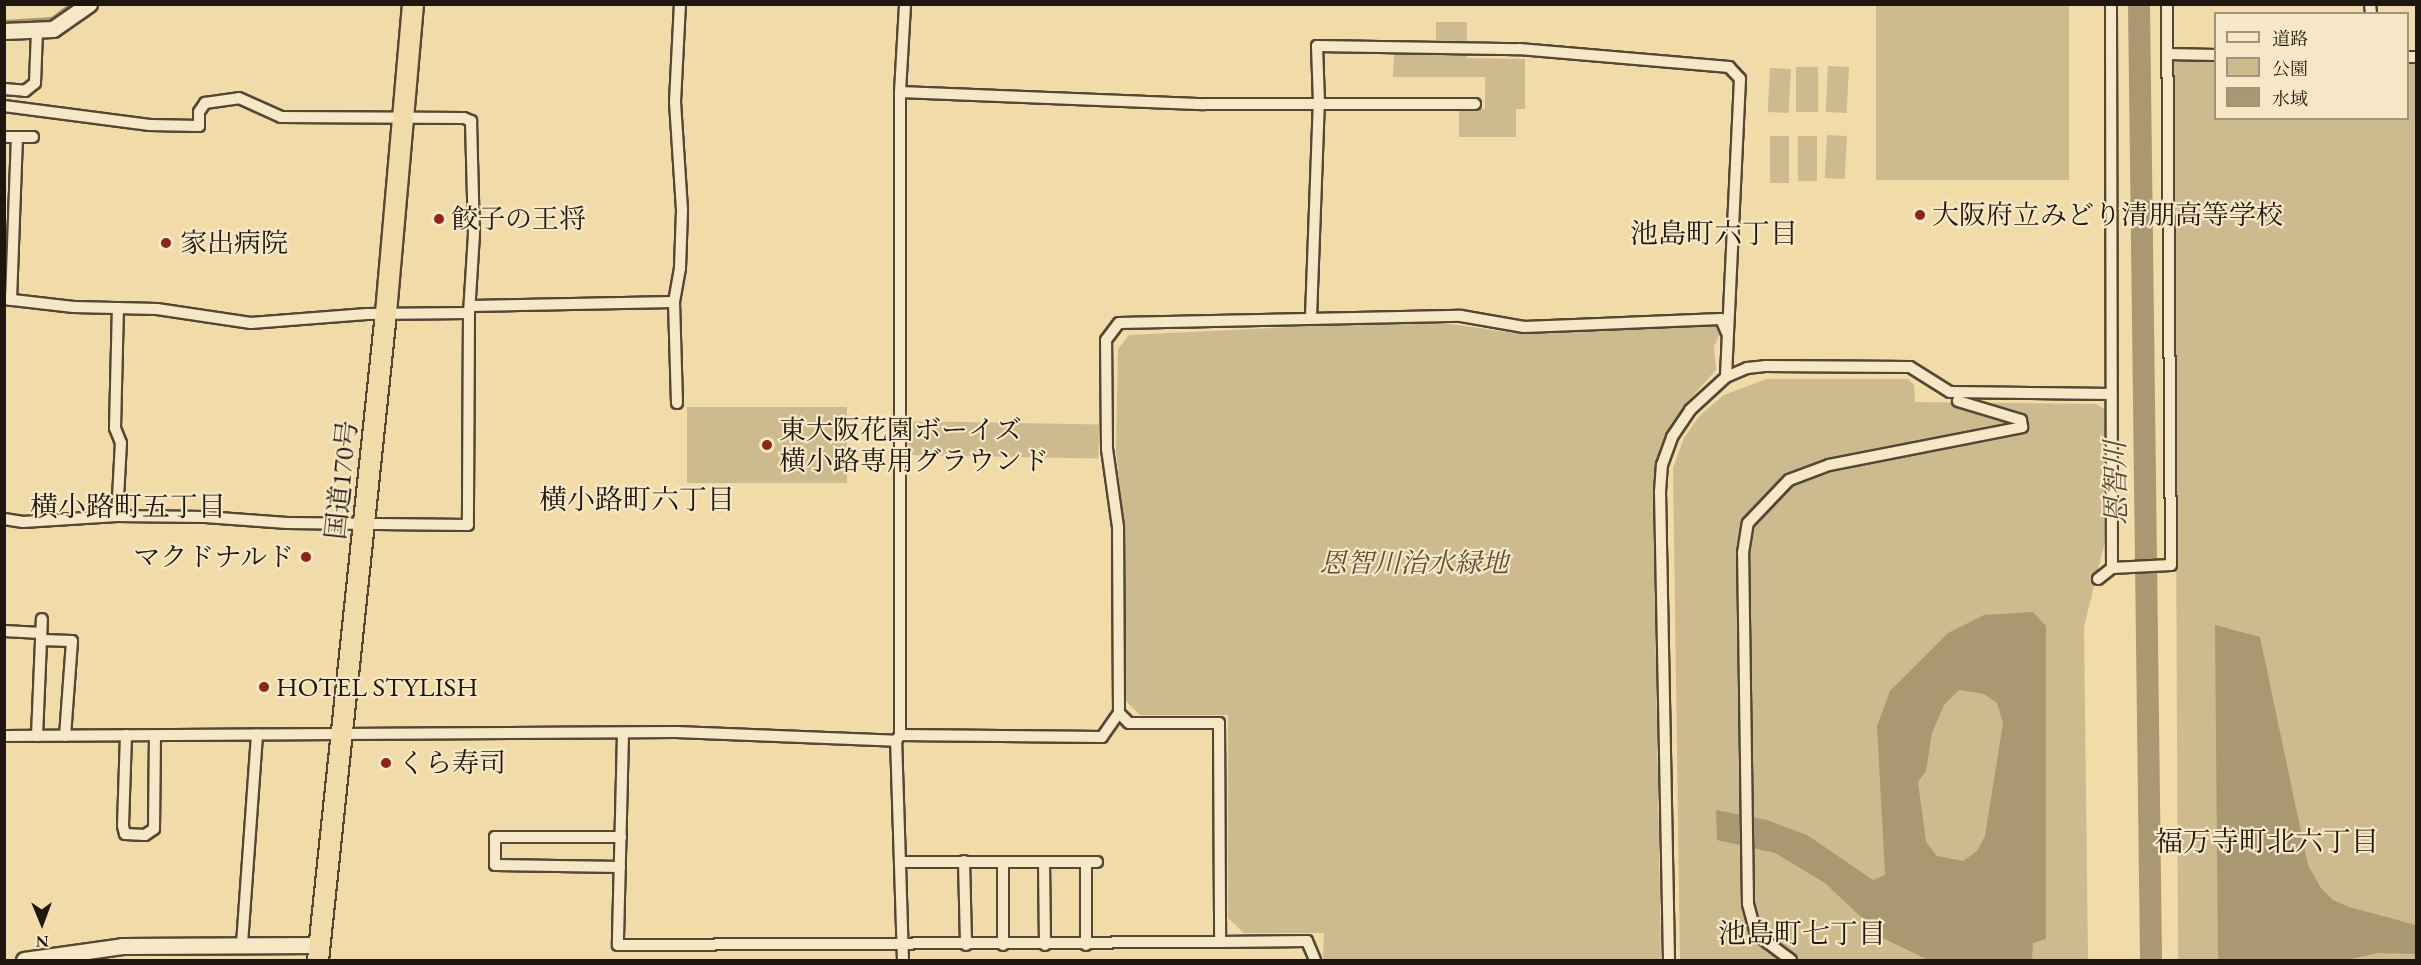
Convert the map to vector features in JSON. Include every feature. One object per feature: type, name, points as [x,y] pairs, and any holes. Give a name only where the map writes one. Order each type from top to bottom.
[{"type":"highway","name":"国道170号","points":[[319,953],[386,313],[405,117],[413,4]]},
{"type":"street","points":[[4,31],[53,29],[89,4]]},
{"type":"street","points":[[677,403],[674,302],[680,268],[682,210],[675,102],[680,4]]},
{"type":"street","points":[[903,960],[900,945],[902,862],[898,738],[900,92],[905,4]]},
{"type":"street","points":[[2111,4],[2112,568]]},
{"type":"street","points":[[2098,579],[2112,568],[2171,565],[2167,4]]},
{"type":"street","points":[[4,89],[25,91],[35,84],[37,31]]},
{"type":"street","points":[[1311,317],[1319,104],[1317,46],[1519,49],[1729,67],[1740,79],[1726,377]]},
{"type":"street","points":[[2167,54],[2214,55]]},
{"type":"street","points":[[900,92],[1204,104],[1475,104]]},
{"type":"street","points":[[4,106],[150,125],[199,126],[199,112],[205,103],[239,98],[281,117],[405,117],[471,121],[474,234],[470,310],[468,525],[364,522],[287,523],[205,517],[117,516],[23,522],[4,519]]},
{"type":"street","points":[[4,137],[33,137]]},
{"type":"street","points":[[17,138],[8,299],[158,309],[251,322],[386,313],[674,302]]},
{"type":"street","points":[[117,516],[121,443],[115,428],[118,308]]},
{"type":"street","points":[[4,736],[623,734],[898,738],[1102,737],[1119,713],[1118,527],[1107,449],[1106,340],[1119,323],[1311,317],[1461,316],[1524,327],[1721,319],[1727,333]]},
{"type":"street","points":[[1668,960],[1662,465],[1672,436],[1690,410],[1726,377],[1747,368],[1765,366],[1910,367],[1950,392],[2111,394]]},
{"type":"street","points":[[1791,960],[1756,934],[1748,904],[1743,553],[1748,523],[1789,480],[1829,465],[2022,427],[2021,420],[1958,400]]},
{"type":"street","points":[[37,736],[42,619]]},
{"type":"street","points":[[4,631],[72,641],[65,736]]},
{"type":"street","points":[[1119,713],[1129,723],[1219,723],[1220,942]]},
{"type":"street","points":[[623,734],[618,945],[1086,945],[1307,941],[1315,960]]},
{"type":"street","points":[[126,735],[123,826],[125,834],[145,835],[154,829],[155,736]]},
{"type":"street","points":[[242,944],[256,735]]},
{"type":"street","points":[[620,867],[495,865],[495,837],[621,837]]},
{"type":"street","points":[[964,861],[966,945]]},
{"type":"street","points":[[902,862],[1091,862],[1086,945]]},
{"type":"street","points":[[1003,862],[1003,945]]},
{"type":"street","points":[[1044,862],[1046,945]]},
{"type":"street","points":[[24,960],[122,946],[242,944],[319,953]]},
{"type":"green space","points":[[1876,5],[2069,5],[2069,180],[1876,180]]},
{"type":"green space","points":[[1436,22],[1467,22],[1467,58],[1525,59],[1525,109],[1516,109],[1516,137],[1459,137],[1459,109],[1485,109],[1485,77],[1393,77],[1394,54],[1436,54]]},
{"type":"green space","points":[[2174,60],[2214,60],[2214,120],[2409,120],[2409,63],[2416,63],[2416,960],[2178,960]]},
{"type":"green space","points":[[1828,66],[1849,67],[1847,113],[1826,112]]},
{"type":"green space","points":[[1796,67],[1818,67],[1818,112],[1796,112]]},
{"type":"green space","points":[[1770,68],[1791,69],[1789,113],[1768,112]]},
{"type":"green space","points":[[1827,135],[1847,136],[1845,179],[1825,178]]},
{"type":"green space","points":[[1770,136],[1789,136],[1789,183],[1770,183]]},
{"type":"green space","points":[[1798,136],[1817,136],[1817,181],[1798,181]]},
{"type":"green space","name":"恩智川治水緑地","points":[[1370,323],[1451,324],[1513,333],[1715,325],[1720,333],[1714,347],[1716,370],[1687,402],[1666,435],[1653,490],[1661,960],[1323,960],[1324,933],[1244,933],[1228,918],[1228,715],[1140,715],[1124,699],[1124,528],[1116,451],[1118,349],[1129,335]]},
{"type":"green space","points":[[1766,379],[1908,379],[1914,385],[1915,402],[2096,404],[2106,410],[2109,525],[2084,627],[2088,960],[1680,960],[1673,468],[1684,438],[1700,415],[1724,395]]},
{"type":"green space","name":"東大阪花園ボーイズ 横小路専用グラウンド","points":[[687,407],[847,407],[847,483],[687,483]]},
{"type":"green space","points":[[904,421],[1099,424],[1098,458],[903,455]]},
{"type":"water","points":[[2033,612],[2046,626],[2046,939],[2033,943],[2032,960],[1928,960],[1883,938],[1825,883],[1775,853],[1717,840],[1716,810],[1767,820],[1807,835],[1873,880],[1885,875],[1877,726],[1890,691],[1948,633],[1984,615]],"holes":[[[1959,690],[1984,694],[1997,703],[2003,723],[1985,836],[1977,851],[1963,861],[1937,856],[1926,842],[1918,782],[1926,771],[1932,733],[1944,705]]]},
{"type":"water","points":[[2215,625],[2260,637],[2308,865],[2321,888],[2333,900],[2349,907],[2416,925],[2416,954],[2378,953],[2346,960],[2218,960]]},
{"type":"waterway","points":[[4,22],[52,19],[72,4]]},
{"type":"waterway","name":"恩智川","points":[[2139,4],[2151,960]]},
{"type":"place","name":"大阪府立みどり清朋高等学校","points":[[1920,215]]},
{"type":"place","name":"餃子の王将","points":[[439,219]]},
{"type":"place","name":"家出病院","points":[[166,243]]},
{"type":"place","name":"東大阪花園ボーイズ 横小路専用グラウンド","points":[[767,445]]},
{"type":"place","name":"マクドナルド","points":[[306,557]]},
{"type":"place","name":"HOTEL STYLISH","points":[[264,687]]},
{"type":"place","name":"くら寿司","points":[[386,763]]},
{"type":"district","name":"池島町六丁目","points":[[1714,233]]},
{"type":"district","name":"横小路町六丁目","points":[[637,499]]},
{"type":"district","name":"横小路町五丁目","points":[[128,506]]},
{"type":"district","name":"福万寺町北六丁目","points":[[2267,841]]},
{"type":"district","name":"池島町七丁目","points":[[1802,933]]}]
